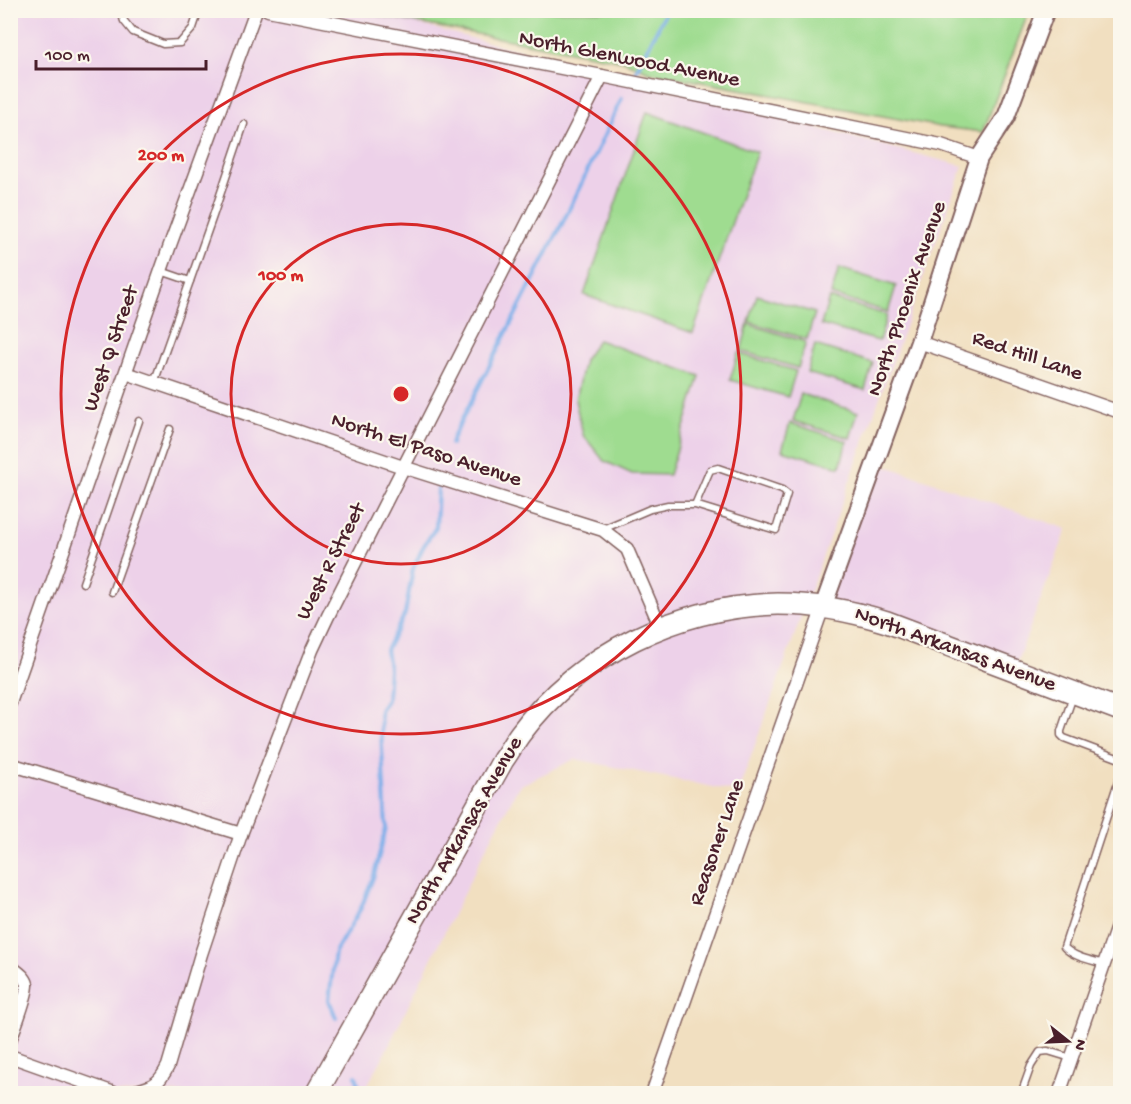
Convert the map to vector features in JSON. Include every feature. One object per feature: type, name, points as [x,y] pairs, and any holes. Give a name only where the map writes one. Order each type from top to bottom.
[{"type":"highway","name":"North Arkansas Avenue","points":[[316,1094],[503,760],[520,734],[557,693],[578,675],[623,645],[661,628],[725,609],[780,604],[823,607],[887,621],[1120,710]]},
{"type":"street","name":"West Q Street","points":[[10,703],[161,271],[256,10]]},
{"type":"street","name":"North Glenwood Avenue","points":[[268,10],[942,145],[979,158]]},
{"type":"street","name":"North Phoenix Avenue","points":[[823,607],[919,342],[979,158],[1006,117],[1046,10]]},
{"type":"street","name":"West R Street","points":[[127,1094],[151,1087],[164,1074],[168,1066],[201,954],[241,834],[312,650],[602,76]]},
{"type":"street","name":"Red Hill Lane","points":[[919,342],[1120,411]]},
{"type":"street","name":"North El Paso Avenue","points":[[126,373],[404,467],[603,530],[627,549],[661,628]]},
{"type":"street","name":"Reasoner Lane","points":[[652,1094],[823,607]]},
{"type":"street","points":[[10,764],[241,834]]},
{"type":"street","points":[[1059,1094],[1120,918]]},
{"type":"street","points":[[10,966],[22,975],[27,984],[10,1040]]},
{"type":"street","points":[[10,1056],[117,1094]]},
{"type":"lane","points":[[120,10],[124,21],[133,32],[163,44],[180,43],[193,28],[199,10]]},
{"type":"lane","points":[[154,383],[244,124]]},
{"type":"lane","points":[[161,271],[190,281]]},
{"type":"lane","points":[[83,583],[139,421]]},
{"type":"lane","points":[[112,592],[170,429]]},
{"type":"lane","points":[[603,530],[650,509],[668,505],[695,505],[776,530],[787,494],[782,490],[717,468],[710,470],[695,505]]},
{"type":"lane","points":[[1075,693],[1061,735],[1120,759]]},
{"type":"lane","points":[[1104,964],[1074,954],[1064,947],[1120,776]]},
{"type":"lane","points":[[1022,1094],[1031,1066],[1040,1052],[1048,1051],[1071,1058]]},
{"type":"lane","points":[[10,1089],[25,1094]]},
{"type":"shaded area","points":[[10,11],[368,11],[963,166],[738,792],[575,759],[519,786],[363,1093],[11,1093]]},
{"type":"shaded area","points":[[875,462],[1067,529],[1014,670],[823,607]]},
{"type":"green space","points":[[352,11],[1029,11],[983,132],[941,127],[649,72],[624,61]]},
{"type":"green space","points":[[647,112],[757,152],[693,333],[584,295]]},
{"type":"green space","points":[[839,268],[896,286],[888,312],[831,295]]},
{"type":"green space","points":[[757,295],[815,313],[807,339],[749,322]]},
{"type":"green space","points":[[829,298],[887,315],[879,341],[821,325]]},
{"type":"green space","points":[[748,324],[806,342],[798,368],[741,351]]},
{"type":"green space","points":[[598,340],[700,376],[669,475],[632,474],[604,461],[583,435],[575,400],[584,360]]},
{"type":"green space","points":[[815,345],[873,363],[865,390],[807,373]]},
{"type":"green space","points":[[738,353],[796,371],[788,397],[730,380]]},
{"type":"green space","points":[[801,394],[858,412],[850,438],[793,421]]},
{"type":"green space","points":[[790,423],[847,441],[840,467],[782,450]]},
{"type":"waterway","points":[[635,73],[667,10]]},
{"type":"waterway","points":[[451,444],[565,218],[622,98]]},
{"type":"waterway","points":[[336,1018],[329,1000],[335,952],[361,908],[374,875],[386,828],[380,710],[387,700],[389,668],[386,650],[405,614],[413,569],[436,527],[438,488]]},
{"type":"waterway","points":[[356,1076],[361,1094]]}]
